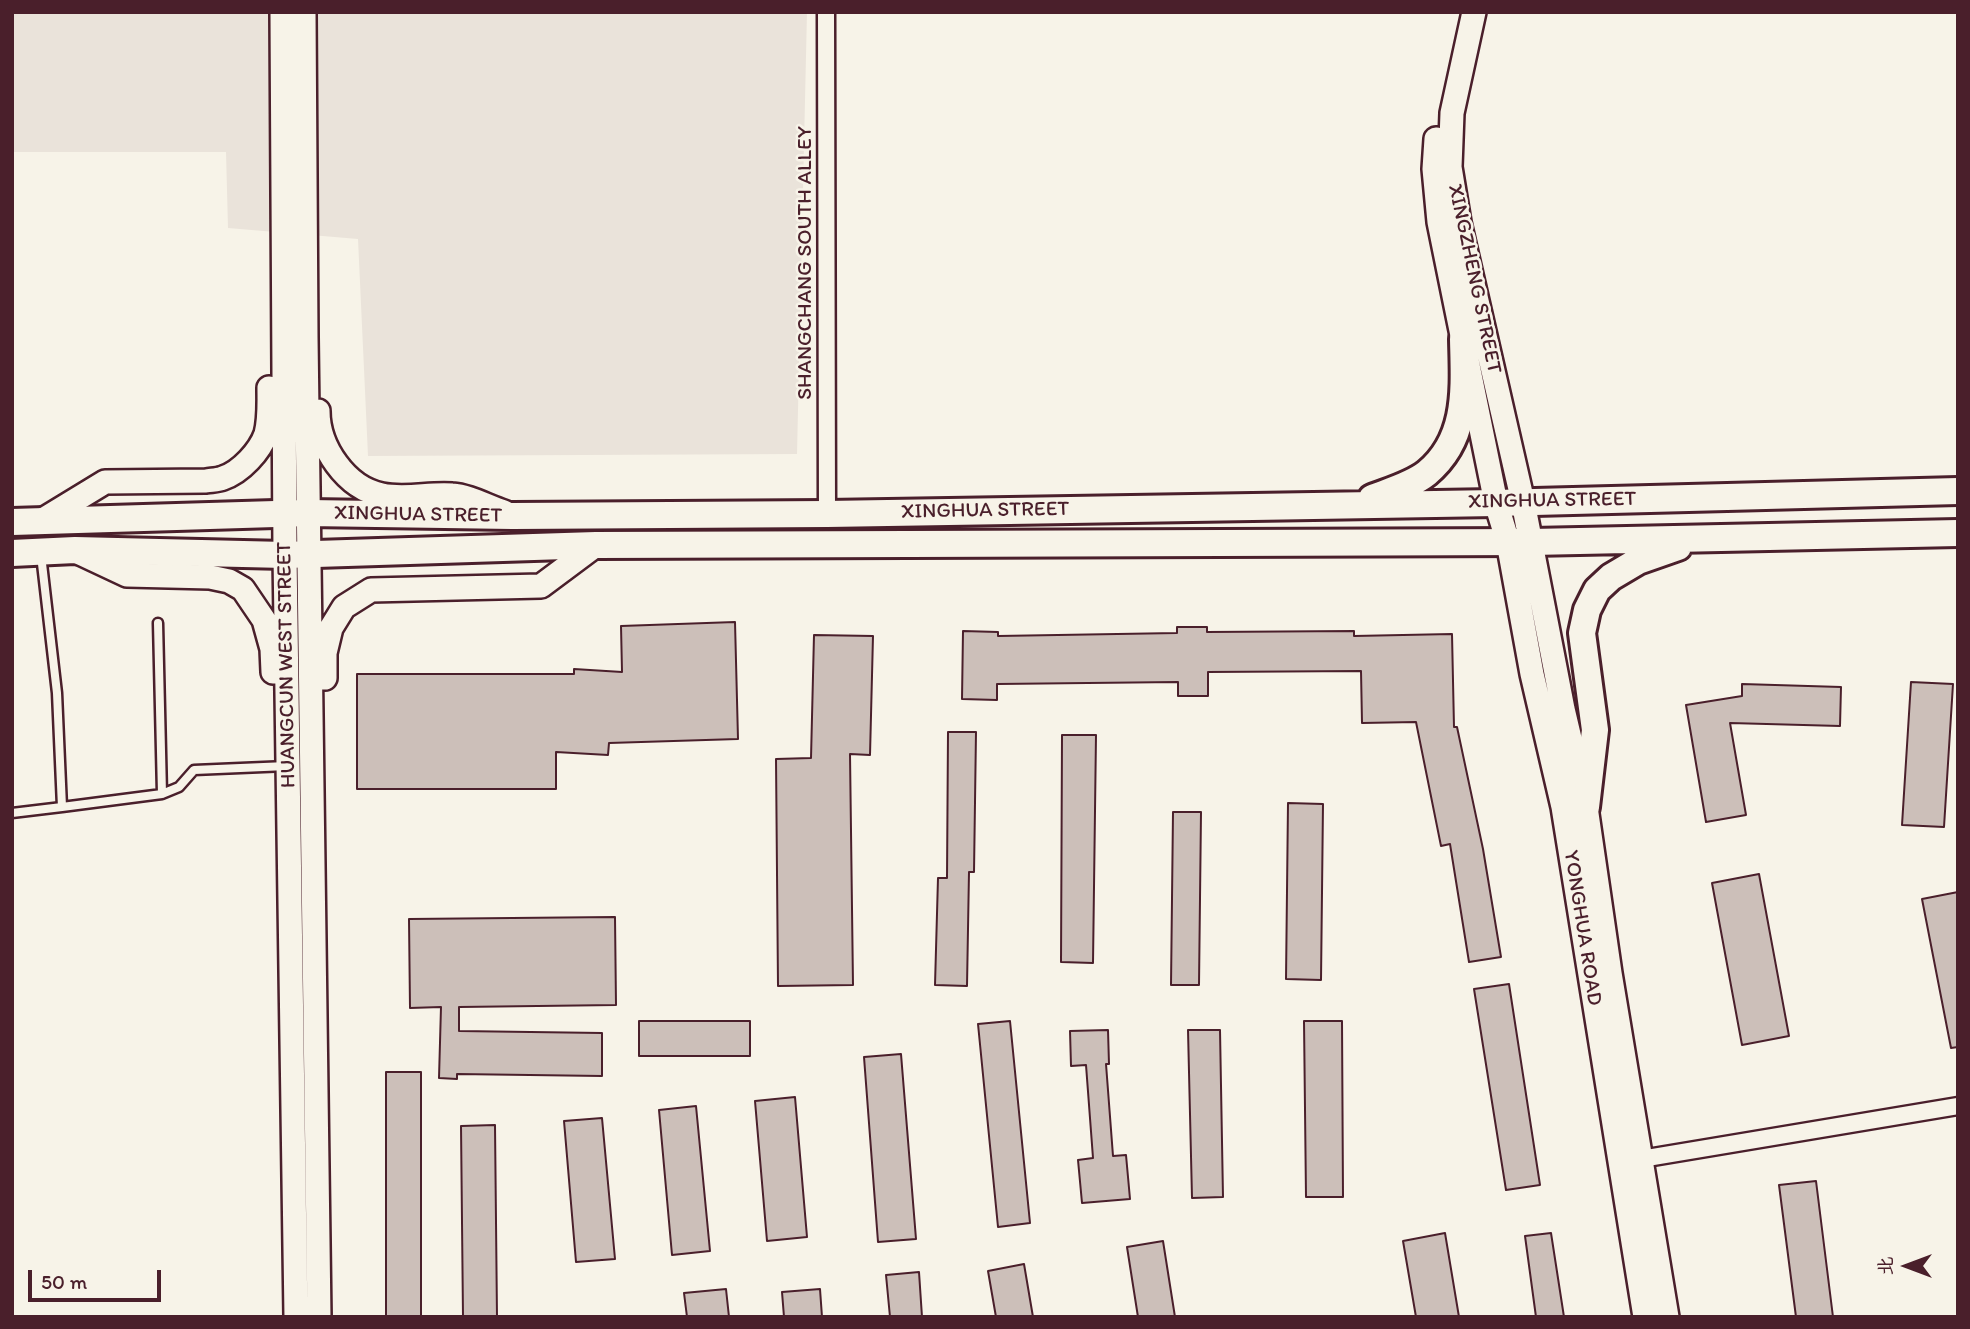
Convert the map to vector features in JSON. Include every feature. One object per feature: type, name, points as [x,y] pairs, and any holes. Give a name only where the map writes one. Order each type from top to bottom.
[{"type":"main road","points":[[1356,505],[1426,473],[1443,456],[1458,429],[1464,392],[1463,339]]},
{"type":"main road","name":"XINGHUA STREET","points":[[12,522],[297,514],[827,514],[1496,503],[1958,491]]},
{"type":"main road","name":"XINGHUA STREET","points":[[13,553],[75,550],[297,555],[596,545],[1520,542],[1724,540],[1958,533]]},
{"type":"main road","points":[[1586,807],[1595,730],[1582,633],[1587,610],[1597,590],[1611,577],[1638,561],[1683,545],[1724,540]]},
{"type":"street","name":"HUANGCUN WEST STREET","points":[[282,12],[284,286],[297,514]]},
{"type":"street","name":"HUANGCUN WEST STREET","points":[[296,1317],[288,733],[306,337],[304,12]]},
{"type":"street","name":"SHANGCHANG SOUTH ALLEY","points":[[827,12],[827,514]]},
{"type":"street","name":"XINGZHENG STREET","points":[[1462,12],[1440,110],[1434,169],[1439,222],[1496,503],[1520,542]]},
{"type":"street","name":"XINGZHENG STREET","points":[[1474,12],[1452,113],[1450,167],[1459,222],[1523,502],[1520,542]]},
{"type":"street","points":[[41,521],[105,482],[206,481],[223,478],[246,463],[265,436],[269,422],[270,330],[284,286]]},
{"type":"street","points":[[306,337],[318,372],[318,421],[325,445],[338,466],[353,482],[365,491],[384,496],[455,495],[513,516]]},
{"type":"street","name":"YONGHUA ROAD","points":[[1520,542],[1586,807],[1610,973],[1667,1317]]},
{"type":"street","name":"YONGHUA ROAD","points":[[1520,542],[1532,674],[1563,807],[1645,1317]]},
{"type":"street","points":[[311,750],[325,699],[325,653],[331,628],[344,607],[371,590],[541,586],[596,545]]},
{"type":"street","points":[[75,550],[127,575],[210,577],[229,581],[243,589],[264,620],[272,649],[273,675],[288,733]]},
{"type":"street","name":"HUANGCUN WEST STREET","points":[[297,555],[311,750],[318,1317]]},
{"type":"street","points":[[1641,1159],[1958,1106]]},
{"type":"lane","points":[[41,552],[57,694],[62,807]]},
{"type":"lane","points":[[158,623],[162,794]]},
{"type":"lane","points":[[12,813],[162,794],[179,788],[194,770],[289,766]]},
{"type":"shaded area","points":[[12,12],[807,12],[797,454],[368,456],[358,239],[228,228],[226,152],[12,152]]},
{"type":"building","points":[[735,622],[738,739],[609,743],[608,755],[556,752],[556,789],[357,789],[357,674],[574,674],[574,669],[622,672],[621,626]]},
{"type":"building","points":[[1177,627],[1207,627],[1207,632],[1354,631],[1354,636],[1452,634],[1454,727],[1457,727],[1483,849],[1501,957],[1469,962],[1450,844],[1441,846],[1416,722],[1362,723],[1361,671],[1208,672],[1208,696],[1178,696],[1178,682],[997,684],[997,700],[962,699],[963,631],[998,632],[998,636],[1177,633]]},
{"type":"building","points":[[814,635],[873,636],[870,755],[850,754],[853,985],[778,986],[776,759],[811,758]]},
{"type":"building","points":[[1911,682],[1953,684],[1944,827],[1902,825]]},
{"type":"building","points":[[1742,684],[1841,687],[1840,726],[1730,723],[1746,815],[1706,822],[1686,705],[1742,696]]},
{"type":"building","points":[[948,732],[976,732],[974,872],[969,872],[967,986],[935,985],[938,878],[947,878]]},
{"type":"building","points":[[1062,735],[1096,735],[1093,963],[1061,962]]},
{"type":"building","points":[[1288,803],[1323,804],[1321,980],[1286,979]]},
{"type":"building","points":[[1173,812],[1201,812],[1199,985],[1171,985]]},
{"type":"building","points":[[1759,874],[1789,1036],[1742,1045],[1712,883]]},
{"type":"building","points":[[1958,892],[1958,1047],[1951,1048],[1922,899]]},
{"type":"building","points":[[615,917],[616,1005],[459,1007],[459,1031],[602,1033],[602,1076],[457,1074],[457,1079],[439,1078],[441,1007],[410,1008],[409,919]]},
{"type":"building","points":[[1509,984],[1540,1185],[1506,1190],[1474,989]]},
{"type":"building","points":[[639,1021],[750,1021],[750,1056],[639,1056]]},
{"type":"building","points":[[1010,1021],[1030,1223],[998,1227],[978,1024]]},
{"type":"building","points":[[1304,1021],[1342,1021],[1343,1197],[1306,1197]]},
{"type":"building","points":[[1108,1030],[1109,1064],[1106,1064],[1113,1156],[1126,1155],[1130,1199],[1082,1203],[1078,1160],[1093,1158],[1086,1065],[1071,1066],[1070,1031]]},
{"type":"building","points":[[1188,1030],[1220,1030],[1223,1197],[1192,1198]]},
{"type":"building","points":[[901,1054],[916,1239],[878,1242],[864,1057]]},
{"type":"building","points":[[386,1072],[421,1072],[421,1317],[386,1317]]},
{"type":"building","points":[[795,1097],[807,1237],[767,1241],[755,1101]]},
{"type":"building","points":[[696,1106],[710,1251],[672,1255],[659,1110]]},
{"type":"building","points":[[602,1118],[615,1259],[576,1262],[564,1121]]},
{"type":"building","points":[[495,1125],[497,1317],[463,1317],[461,1126]]},
{"type":"building","points":[[1816,1181],[1833,1317],[1796,1317],[1779,1185]]},
{"type":"building","points":[[1445,1233],[1459,1317],[1416,1317],[1403,1241]]},
{"type":"building","points":[[1551,1233],[1564,1317],[1536,1317],[1525,1236]]},
{"type":"building","points":[[1163,1241],[1175,1317],[1138,1317],[1127,1247]]},
{"type":"building","points":[[1024,1264],[1033,1317],[996,1317],[988,1271]]},
{"type":"building","points":[[919,1272],[922,1317],[890,1317],[886,1275]]},
{"type":"building","points":[[726,1289],[729,1317],[687,1317],[684,1293]]},
{"type":"building","points":[[820,1289],[822,1317],[784,1317],[782,1292]]}]
